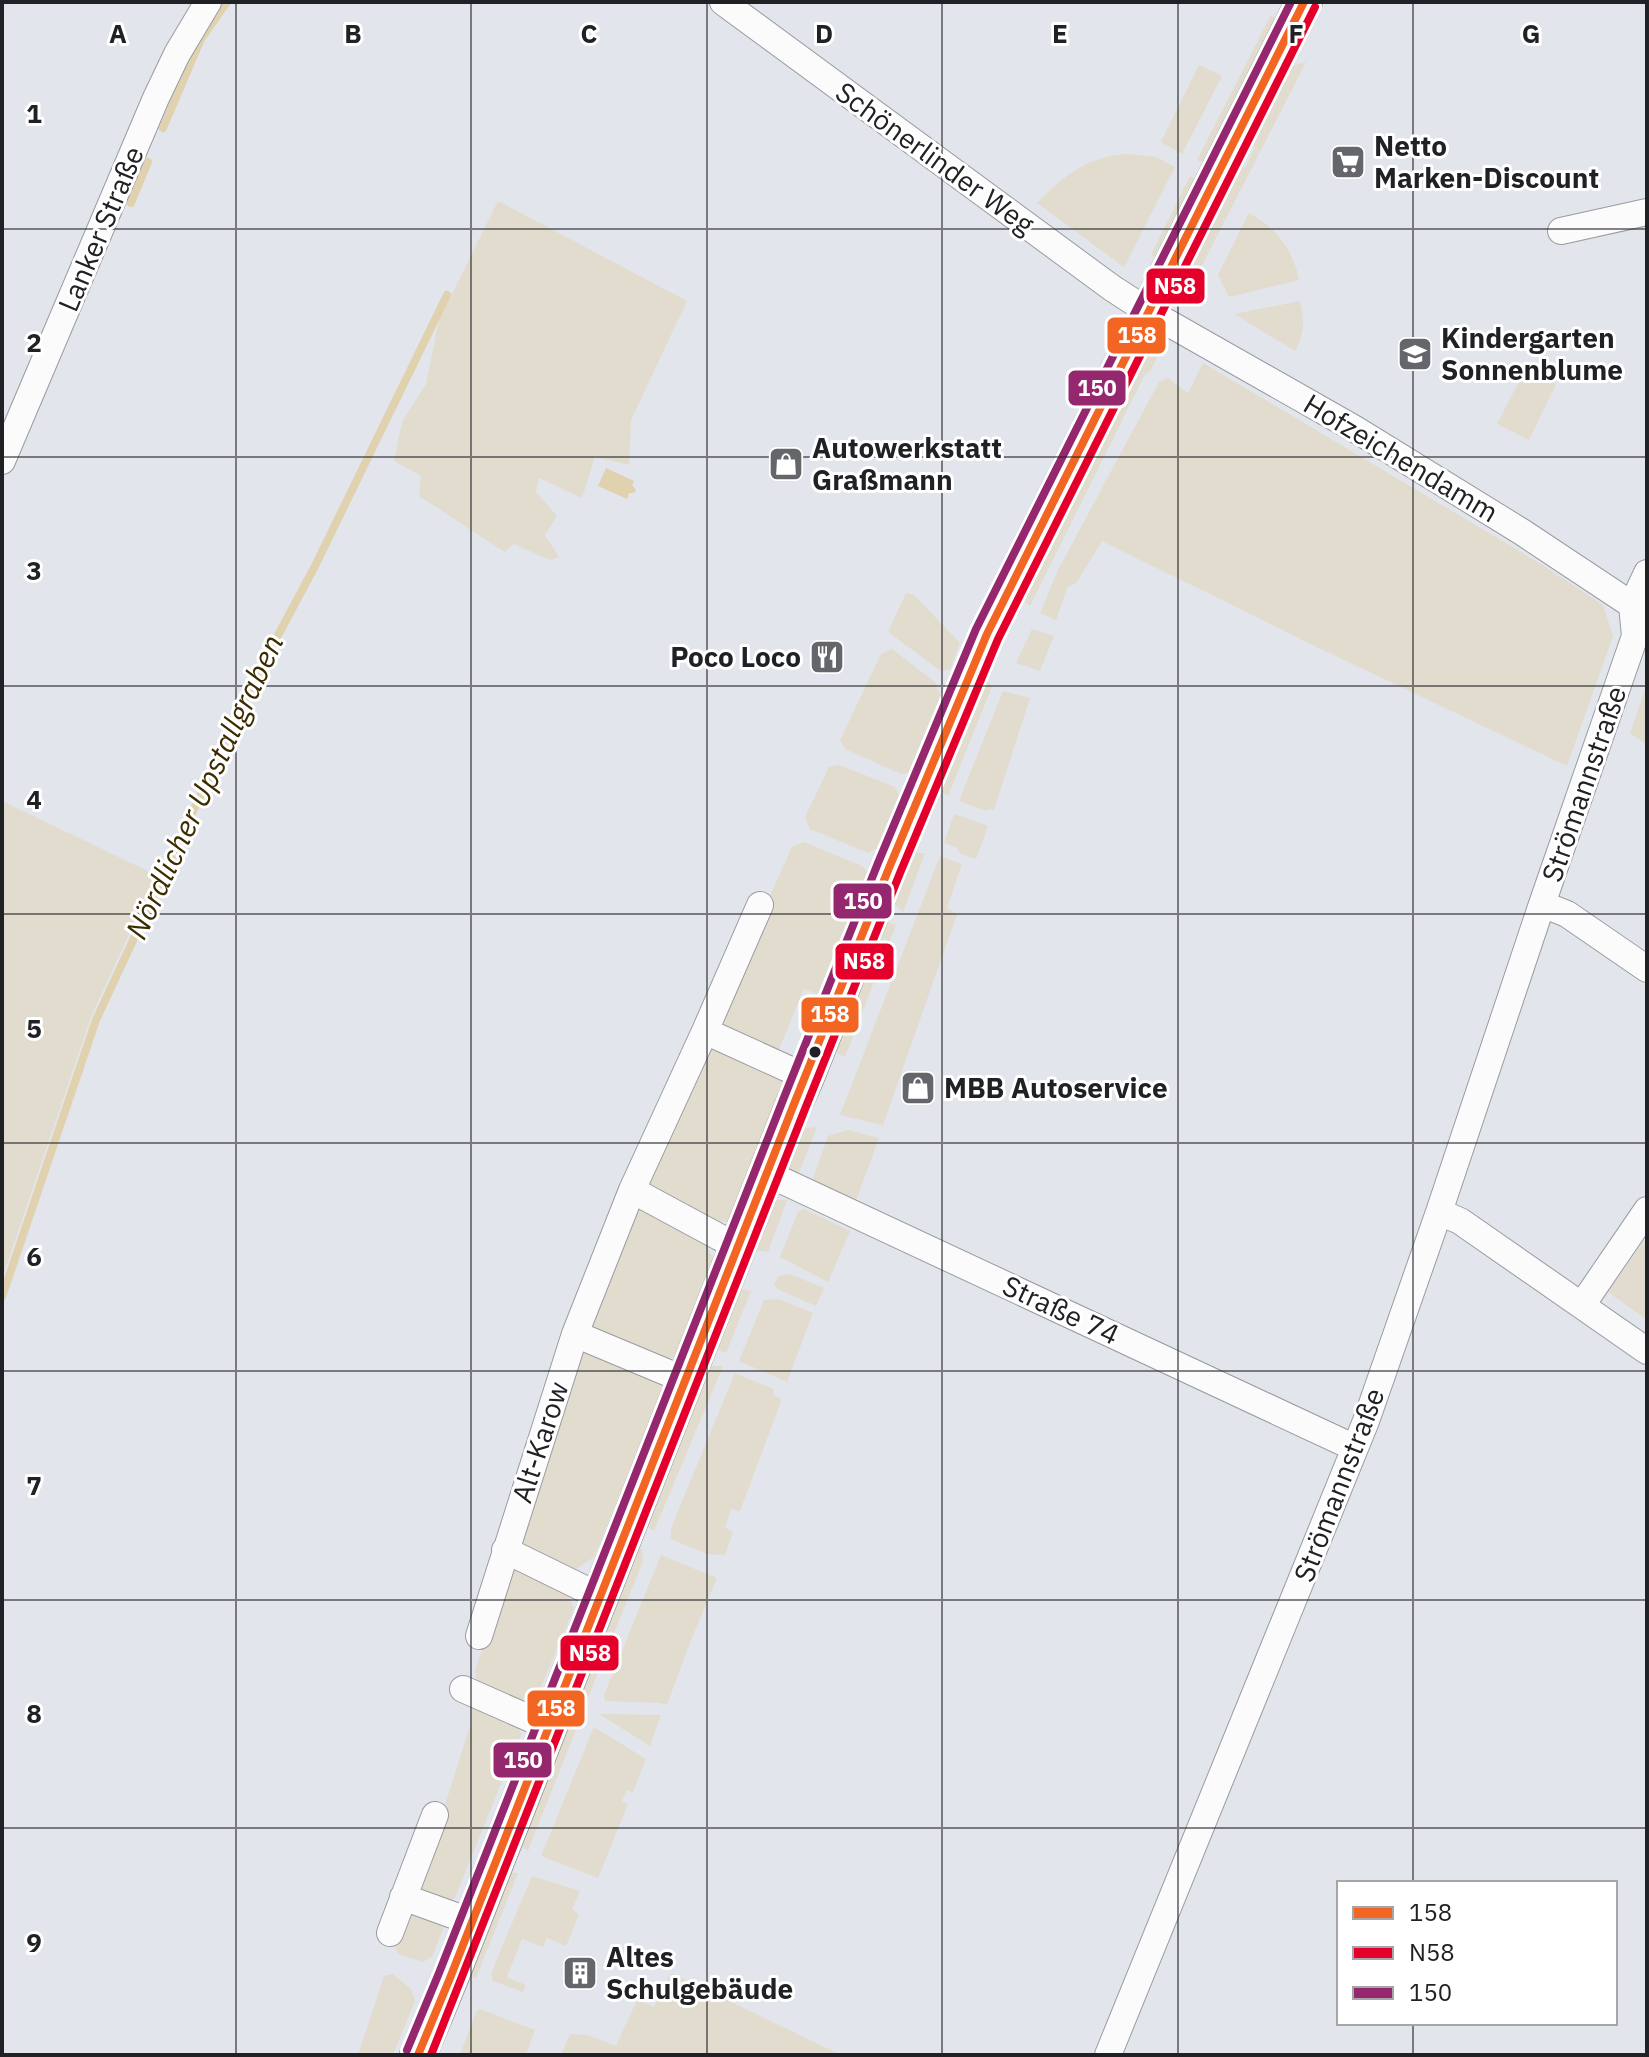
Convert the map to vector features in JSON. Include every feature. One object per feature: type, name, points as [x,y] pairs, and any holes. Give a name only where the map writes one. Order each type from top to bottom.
[{"type":"main road","points":[[418,2055],[766,1173],[987,634],[1304,2]]},
{"type":"street","name":"Lanker Straße","points":[[2,461],[156,98],[177,54],[208,2]]},
{"type":"street","name":"Schönerlinder Weg","points":[[723,2],[1149,312]]},
{"type":"street","points":[[1561,231],[1647,212]]},
{"type":"street","name":"Hofzeichendamm","points":[[1149,312],[1355,429],[1522,532],[1640,610]]},
{"type":"street","name":"Strömannstraße","points":[[1108,2055],[1355,1448],[1439,1212],[1635,636],[1647,573]]},
{"type":"street","name":"Strömannstraße","points":[[1542,904],[1567,914],[1647,969]]},
{"type":"street","name":"Alt-Karow","points":[[479,1636],[575,1334],[632,1190],[760,905]]},
{"type":"street","points":[[705,1031],[806,1077]]},
{"type":"street","name":"Straße 74","points":[[766,1173],[1355,1448]]},
{"type":"street","points":[[632,1190],[738,1246]]},
{"type":"street","points":[[1582,1305],[1647,1210]]},
{"type":"street","points":[[1439,1212],[1460,1221],[1647,1351]]},
{"type":"street","points":[[575,1334],[685,1380]]},
{"type":"street","points":[[505,1550],[599,1596]]},
{"type":"street","points":[[463,1689],[549,1727]]},
{"type":"street","points":[[390,1933],[435,1815]]},
{"type":"street","points":[[403,1897],[472,1922]]},
{"type":"shaded area","points":[[1271,15],[1276,19],[1207,164],[1197,160]]},
{"type":"shaded area","points":[[1306,62],[1195,279],[1184,273],[1235,165],[1245,168],[1255,147],[1248,143],[1286,68]]},
{"type":"shaded area","points":[[1199,65],[1222,76],[1182,154],[1161,142]]},
{"type":"shaded area","points":[[1127,154],[1156,157],[1175,167],[1124,267],[1037,203],[1057,184],[1088,163]]},
{"type":"shaded area","points":[[1190,176],[1198,181],[1158,258],[1151,255]]},
{"type":"shaded area","points":[[498,201],[687,301],[631,420],[629,465],[595,457],[582,498],[539,478],[536,492],[557,516],[545,535],[559,557],[550,560],[514,544],[505,552],[419,496],[421,476],[394,461],[402,422],[426,384],[439,320]]},
{"type":"shaded area","points":[[1249,213],[1282,240],[1299,280],[1229,297],[1218,275]]},
{"type":"shaded area","points":[[1300,301],[1303,326],[1295,351],[1234,314]]},
{"type":"shaded area","points":[[1158,340],[1164,344],[1150,371],[1144,376],[1030,606],[1025,602],[1023,591],[1150,344]]},
{"type":"shaded area","points":[[1203,363],[1541,564],[1603,605],[1613,636],[1567,766],[1102,541],[1077,582],[1067,588],[1056,620],[1040,613],[1058,570],[1159,382],[1168,378],[1188,393]]},
{"type":"shaded area","points":[[1525,370],[1556,384],[1529,440],[1497,424]]},
{"type":"shaded area","points":[[606,468],[634,481],[634,493],[629,493],[627,499],[598,486]]},
{"type":"shaded area","points":[[906,593],[914,595],[960,643],[950,669],[941,671],[888,632]]},
{"type":"shaded area","points":[[1032,629],[1054,636],[1040,671],[1016,663]]},
{"type":"shaded area","points":[[892,649],[935,682],[941,696],[910,772],[901,774],[845,749],[840,740],[881,654]]},
{"type":"shaded area","points":[[983,682],[988,682],[992,687],[948,796],[939,790]]},
{"type":"shaded area","points":[[1647,684],[1647,745],[1630,733]]},
{"type":"shaded area","points":[[1003,691],[1030,698],[994,810],[986,811],[959,801]]},
{"type":"shaded area","points":[[839,765],[895,787],[900,797],[880,847],[868,853],[810,829],[805,817],[829,767]]},
{"type":"shaded area","points":[[2,801],[156,875],[91,1017],[2,1279]]},
{"type":"shaded area","points":[[954,814],[988,826],[976,859],[944,843]]},
{"type":"shaded area","points":[[804,842],[862,866],[869,873],[820,995],[804,989],[777,1054],[720,1029],[715,1017],[792,847]]},
{"type":"shaded area","points":[[910,853],[925,853],[903,912],[890,900]]},
{"type":"shaded area","points":[[940,856],[962,864],[947,908],[957,914],[883,1125],[840,1115]]},
{"type":"shaded area","points":[[886,922],[896,925],[845,1057],[837,1053],[838,1045]]},
{"type":"shaded area","points":[[713,1045],[778,1074],[784,1085],[729,1222],[706,1221],[650,1190],[646,1177],[703,1052]]},
{"type":"shaded area","points":[[817,1127],[798,1175],[787,1169],[800,1129]]},
{"type":"shaded area","points":[[848,1130],[879,1138],[855,1203],[812,1181],[828,1136]]},
{"type":"shaded area","points":[[787,1200],[768,1252],[755,1250],[774,1201]]},
{"type":"shaded area","points":[[647,1205],[700,1233],[714,1260],[675,1357],[662,1360],[594,1334],[591,1324],[631,1212]]},
{"type":"shaded area","points":[[804,1209],[850,1231],[828,1282],[780,1257],[798,1212]]},
{"type":"shaded area","points":[[1647,1236],[1647,1320],[1608,1292]]},
{"type":"shaded area","points":[[790,1274],[824,1288],[816,1306],[777,1289],[774,1284],[779,1276]]},
{"type":"shaded area","points":[[736,1288],[751,1291],[726,1353],[718,1350],[713,1343]]},
{"type":"shaded area","points":[[779,1299],[813,1313],[787,1382],[739,1361],[764,1300]]},
{"type":"shaded area","points":[[591,1349],[658,1377],[662,1390],[594,1557],[575,1570],[525,1546],[520,1530],[577,1354]]},
{"type":"shaded area","points":[[703,1366],[723,1366],[654,1531],[642,1523]]},
{"type":"shaded area","points":[[735,1373],[773,1389],[774,1396],[782,1399],[740,1511],[731,1509],[725,1527],[733,1532],[725,1555],[707,1554],[671,1539],[671,1528]]},
{"type":"shaded area","points":[[632,1549],[642,1549],[643,1561],[587,1700],[578,1698]]},
{"type":"shaded area","points":[[661,1555],[717,1578],[667,1705],[605,1701],[604,1695]]},
{"type":"shaded area","points":[[520,1566],[565,1590],[574,1608],[536,1699],[522,1707],[479,1688],[475,1671],[508,1570]]},
{"type":"shaded area","points":[[471,1703],[516,1721],[521,1734],[455,1898],[444,1905],[421,1896],[416,1884],[471,1723]]},
{"type":"shaded area","points":[[599,1714],[661,1715],[650,1746]]},
{"type":"shaded area","points":[[563,1719],[579,1722],[528,1851],[518,1843]]},
{"type":"shaded area","points":[[594,1727],[646,1759],[633,1792],[627,1790],[622,1801],[628,1804],[598,1878],[541,1856]]},
{"type":"shaded area","points":[[500,1872],[518,1873],[476,1978],[466,1974]]},
{"type":"shaded area","points":[[532,1876],[580,1891],[572,1909],[579,1915],[566,1946],[547,1938],[543,1947],[522,1939],[507,1977],[526,1985],[523,1992],[493,1981],[491,1973]]},
{"type":"shaded area","points":[[410,1904],[439,1916],[443,1929],[432,1957],[423,1962],[398,1954],[394,1944]]},
{"type":"shaded area","points":[[671,1973],[841,2055],[561,2055],[570,2034],[587,2035],[616,2046],[637,2000],[654,2007]]},
{"type":"shaded area","points":[[393,1974],[411,1989],[415,2001],[393,2055],[358,2055],[384,1976]]},
{"type":"shaded area","points":[[480,2009],[535,2030],[526,2055],[460,2055],[476,2012]]},
{"type":"waterway","name":"Nördlicher Upstallgraben","points":[[163,128],[201,39],[227,2]]},
{"type":"waterway","name":"Nördlicher Upstallgraben","points":[[131,203],[148,162]]},
{"type":"waterway","name":"Nördlicher Upstallgraben","points":[[2,1297],[96,1020],[253,682],[315,566],[447,295]]},
{"type":"transit line","name":"150","points":[[407,2050],[783,1100],[976,629],[1291,2]]},
{"type":"transit line","name":"158","points":[[418,2055],[794,1104],[987,634],[1304,2]]},
{"type":"transit line","name":"N58","points":[[431,2055],[805,1109],[998,639],[1315,7]]},
{"type":"place","name":"Netto Marken-Discount","points":[[1348,162]]},
{"type":"place","name":"Kindergarten Sonnenblume","points":[[1415,354]]},
{"type":"place","name":"Autowerkstatt Graßmann","points":[[786,464]]},
{"type":"place","name":"Poco Loco","points":[[827,657]]},
{"type":"place","name":"MBB Autoservice","points":[[918,1088]]},
{"type":"place","name":"Altes Schulgebäude","points":[[580,1973]]}]
